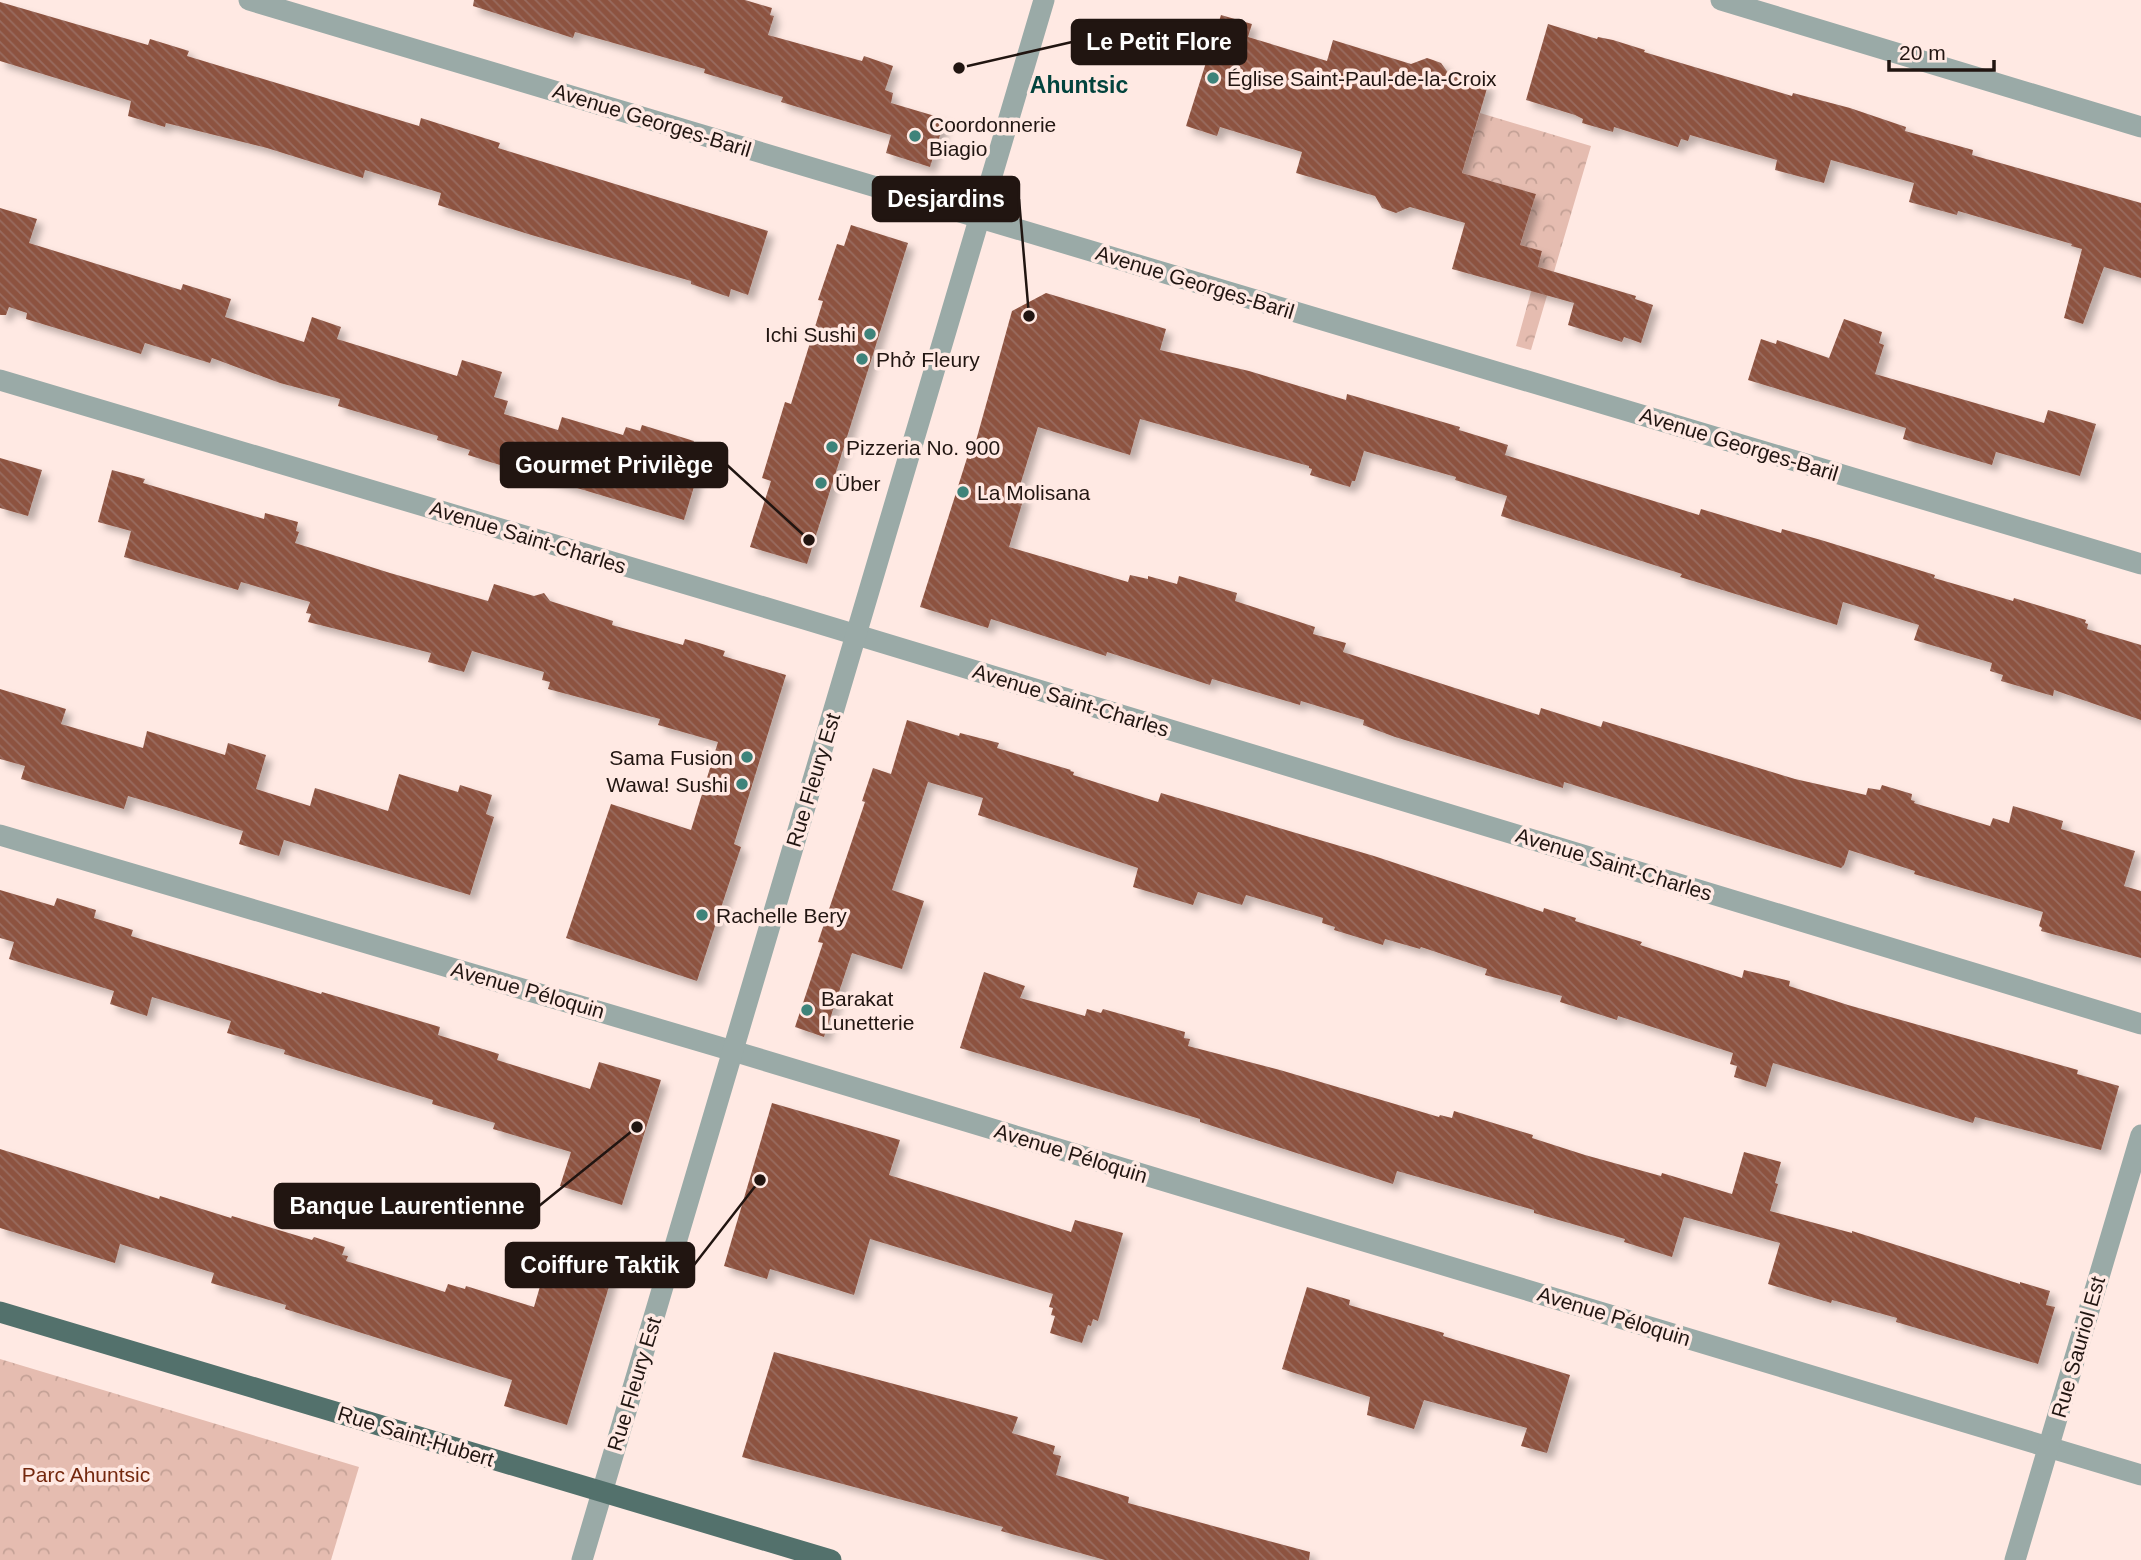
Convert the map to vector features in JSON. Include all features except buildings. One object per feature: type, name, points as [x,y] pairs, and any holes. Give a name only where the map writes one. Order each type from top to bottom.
[{"type":"main road","name":"Rue Saint-Hubert","points":[[0,1312],[831,1560]]},
{"type":"street","name":"Avenue Georges-Baril","points":[[249,0],[2141,564]]},
{"type":"street","name":"Rue Fleury Est","points":[[582,1560],[1044,0]]},
{"type":"street","points":[[1721,0],[2141,127]]},
{"type":"street","name":"Avenue Saint-Charles","points":[[0,380],[856,635],[2141,1024]]},
{"type":"street","name":"Avenue Péloquin","points":[[0,835],[733,1051],[2141,1475]]},
{"type":"street","name":"Rue Sauriol Est","points":[[2015,1560],[2141,1135]]},
{"type":"green space","points":[[1480,113],[1591,146],[1531,350],[1516,346],[1542,252],[1520,245],[1536,194],[1462,173]]},
{"type":"green space","name":"Parc Ahuntsic","points":[[0,1359],[359,1467],[331,1560],[0,1560]]},
{"type":"place","name":"Le Petit Flore","points":[[959,68]]},
{"type":"place","name":"Église Saint-Paul-de-la-Croix","points":[[1213,78]]},
{"type":"place","name":"Coordonnerie Biagio","points":[[915,136]]},
{"type":"place","name":"Desjardins","points":[[1029,316]]},
{"type":"place","name":"Ichi Sushi","points":[[870,334]]},
{"type":"place","name":"Phở Fleury","points":[[862,359]]},
{"type":"place","name":"Pizzeria No. 900","points":[[832,447]]},
{"type":"place","name":"Über","points":[[821,483]]},
{"type":"place","name":"La Molisana","points":[[963,492]]},
{"type":"place","name":"Gourmet Privilège","points":[[809,540]]},
{"type":"place","name":"Sama Fusion","points":[[747,757]]},
{"type":"place","name":"Wawa! Sushi","points":[[742,784]]},
{"type":"place","name":"Rachelle Bery","points":[[702,915]]},
{"type":"place","name":"Barakat Lunetterie","points":[[807,1010]]},
{"type":"place","name":"Banque Laurentienne","points":[[637,1127]]},
{"type":"place","name":"Coiffure Taktik","points":[[760,1180]]},
{"type":"district","name":"Ahuntsic","points":[[1079,85]]}]
